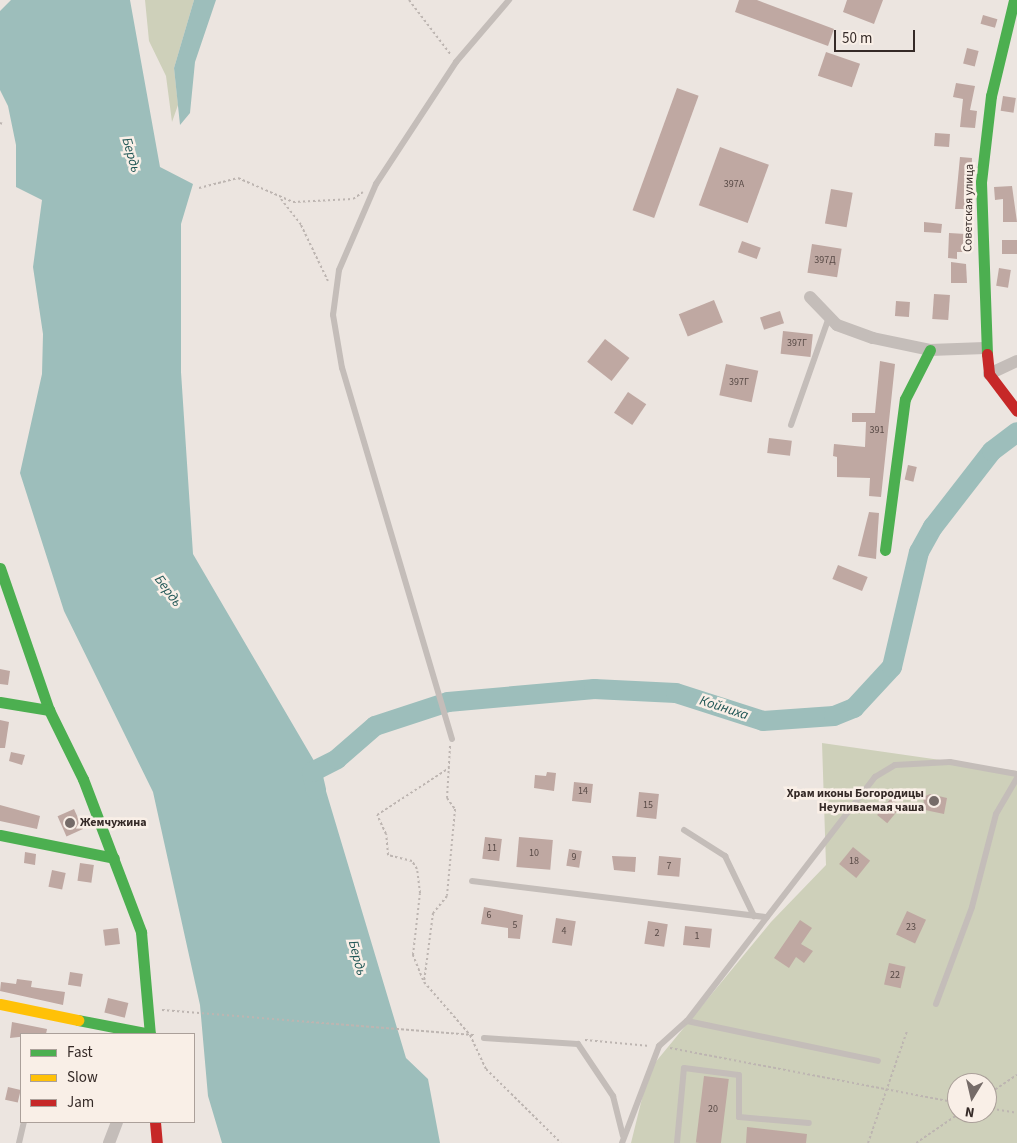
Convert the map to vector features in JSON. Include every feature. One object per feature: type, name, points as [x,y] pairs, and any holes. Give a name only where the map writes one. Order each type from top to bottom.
[{"type":"street","name":"Советская улица","points":[[1014,0],[991,96],[981,182],[985,348],[989,374],[1001,394],[1017,411]]},
{"type":"street","points":[[810,298],[837,325],[874,338],[930,350],[985,348]]},
{"type":"street","points":[[885,550],[905,399],[930,350]]},
{"type":"street","points":[[989,374],[1017,362]]},
{"type":"street","points":[[0,568],[49,710],[114,858],[141,932],[150,1033]]},
{"type":"street","points":[[0,702],[49,710]]},
{"type":"street","points":[[0,835],[114,858]]},
{"type":"street","points":[[0,1004],[145,1033]]},
{"type":"street","points":[[109,1143],[117,1123]]},
{"type":"street","points":[[155,1123],[157,1143]]},
{"type":"lane","points":[[452,739],[342,368],[333,315],[339,270],[376,184],[456,62],[509,0]]},
{"type":"lane","points":[[791,425],[829,317]]},
{"type":"lane","points":[[623,1140],[659,1046],[687,1021],[875,777],[895,765],[950,762],[1017,774]]},
{"type":"lane","points":[[936,1004],[972,908],[996,814],[1017,778]]},
{"type":"lane","points":[[684,830],[725,856],[754,916]]},
{"type":"lane","points":[[472,881],[767,917]]},
{"type":"lane","points":[[687,1021],[878,1061]]},
{"type":"lane","points":[[482,1036],[578,1044],[613,1096],[623,1140]]},
{"type":"lane","points":[[677,1143],[684,1068],[738,1075],[739,1117],[808,1123]]},
{"type":"lane","points":[[19,1143],[24,1123]]},
{"type":"path","points":[[408,0],[456,62]]},
{"type":"path","points":[[199,188],[238,178],[281,198],[320,203],[353,199],[376,184]]},
{"type":"path","points":[[281,198],[301,225],[336,294]]},
{"type":"path","points":[[424,982],[433,913],[447,896],[455,809],[447,798],[452,739]]},
{"type":"path","points":[[450,767],[377,815],[386,834],[388,855],[412,861],[417,870],[420,893],[413,955],[424,982],[470,1035],[486,1069],[561,1143]]},
{"type":"path","points":[[173,1009],[427,1033],[482,1036]]},
{"type":"path","points":[[868,1143],[884,1091],[908,1031]]},
{"type":"path","points":[[576,1039],[659,1046],[884,1091],[947,1101]]},
{"type":"path","points":[[997,1088],[1017,1075]]},
{"type":"path","points":[[997,1110],[1017,1113]]},
{"type":"path","points":[[916,1143],[947,1122]]},
{"type":"green space","points":[[145,0],[194,0],[174,68],[178,105],[172,122],[166,76],[149,41]]},
{"type":"green space","points":[[822,743],[1017,771],[1017,1143],[631,1143],[649,1070],[771,922],[826,865]]},
{"type":"water","name":"Бердь","points":[[11,0],[130,0],[160,167],[193,184],[181,224],[181,372],[193,554],[320,771],[406,1058],[428,1079],[440,1143],[222,1143],[208,1096],[200,1005],[153,792],[64,611],[20,473],[42,374],[43,334],[33,267],[42,200],[16,187],[16,145],[8,106],[0,90],[0,11]]},
{"type":"water","points":[[194,0],[216,0],[195,62],[190,113],[180,125],[174,68]]},
{"type":"building","points":[[739,0],[757,0],[834,29],[828,46],[735,12]]},
{"type":"building","points":[[847,0],[883,0],[874,24],[843,12]]},
{"type":"building","points":[[983,15],[997,19],[995,28],[981,24]]},
{"type":"building","points":[[967,48],[979,51],[975,66],[963,64]]},
{"type":"building","points":[[826,52],[860,64],[852,87],[818,76]]},
{"type":"building","points":[[956,83],[975,86],[970,110],[977,111],[975,128],[960,127],[963,99],[953,97]]},
{"type":"building","points":[[677,88],[699,96],[654,218],[633,210]]},
{"type":"building","points":[[1003,96],[1016,98],[1013,113],[1001,111]]},
{"type":"building","points":[[935,133],[950,134],[949,147],[934,146]]},
{"type":"building","points":[[720,147],[769,165],[748,223],[699,205]]},
{"type":"building","points":[[960,157],[972,158],[970,209],[955,209]]},
{"type":"building","points":[[1012,186],[1017,222],[1003,222],[1003,199],[995,200],[994,187]]},
{"type":"building","points":[[831,189],[853,193],[847,227],[825,223]]},
{"type":"building","points":[[924,222],[942,224],[941,233],[924,232]]},
{"type":"building","points":[[949,233],[966,234],[966,252],[957,252],[957,259],[948,258]]},
{"type":"building","points":[[1002,240],[1017,240],[1017,254],[1002,254]]},
{"type":"building","points":[[742,241],[761,248],[757,259],[738,252]]},
{"type":"building","points":[[812,244],[842,249],[837,277],[807,273]]},
{"type":"building","points":[[951,262],[966,264],[967,283],[951,283]]},
{"type":"building","points":[[999,268],[1011,270],[1008,288],[996,286]]},
{"type":"building","points":[[934,294],[950,295],[948,320],[932,319]]},
{"type":"building","points":[[714,300],[723,322],[688,336],[679,314]]},
{"type":"building","points":[[896,301],[910,302],[909,317],[895,316]]},
{"type":"building","points":[[780,311],[784,323],[764,330],[760,317]]},
{"type":"building","points":[[783,331],[813,334],[810,357],[781,354]]},
{"type":"building","points":[[605,339],[629,358],[612,381],[587,362]]},
{"type":"building","points":[[880,361],[895,364],[881,497],[869,496],[870,478],[837,477],[837,457],[833,456],[834,444],[865,447],[866,422],[852,422],[852,413],[875,413]]},
{"type":"building","points":[[726,364],[758,371],[752,402],[719,395]]},
{"type":"building","points":[[628,392],[646,404],[632,425],[614,413]]},
{"type":"building","points":[[769,438],[792,441],[790,456],[767,453]]},
{"type":"building","points":[[908,465],[917,467],[913,482],[905,480]]},
{"type":"building","points":[[869,512],[879,513],[876,559],[858,556]]},
{"type":"building","points":[[838,565],[868,577],[862,591],[832,579]]},
{"type":"building","points":[[0,669],[10,671],[8,685],[0,684]]},
{"type":"building","points":[[0,720],[9,722],[5,748],[0,748]]},
{"type":"building","points":[[11,752],[25,755],[22,765],[9,761]]},
{"type":"building","points":[[547,772],[556,773],[554,791],[534,788],[535,775],[546,776]]},
{"type":"building","points":[[574,782],[593,784],[591,803],[572,801]]},
{"type":"building","points":[[639,792],[659,794],[656,819],[636,817]]},
{"type":"building","name":"Храм иконы Богородицы Неупиваемая чаша","points":[[930,794],[947,798],[944,814],[925,810],[923,797]]},
{"type":"building","points":[[891,798],[901,806],[887,823],[877,815]]},
{"type":"building","points":[[0,805],[40,816],[37,829],[0,821]]},
{"type":"building","name":"Жемчужина","points":[[74,809],[83,829],[67,836],[58,816]]},
{"type":"building","points":[[485,837],[502,839],[499,861],[482,859]]},
{"type":"building","points":[[519,837],[553,840],[550,870],[516,867]]},
{"type":"building","points":[[853,847],[870,861],[856,878],[839,864]]},
{"type":"building","points":[[569,849],[582,851],[579,868],[566,866]]},
{"type":"building","points":[[25,852],[36,854],[35,865],[24,863]]},
{"type":"building","points":[[612,856],[636,857],[635,872],[614,870]]},
{"type":"building","points":[[659,856],[681,858],[679,877],[657,875]]},
{"type":"building","points":[[80,863],[94,865],[91,883],[77,881]]},
{"type":"building","points":[[52,870],[66,873],[62,890],[48,887]]},
{"type":"building","points":[[484,907],[523,915],[520,939],[508,938],[508,928],[481,924]]},
{"type":"building","points":[[907,911],[926,920],[915,943],[896,935]]},
{"type":"building","points":[[556,918],[576,921],[572,946],[552,943]]},
{"type":"building","points":[[800,920],[812,928],[801,944],[813,951],[804,963],[796,957],[789,968],[774,958]]},
{"type":"building","points":[[648,921],[668,924],[664,947],[644,944]]},
{"type":"building","points":[[685,926],[712,929],[710,948],[683,945]]},
{"type":"building","points":[[118,928],[120,944],[105,946],[103,930]]},
{"type":"building","points":[[889,963],[906,967],[901,988],[884,984]]},
{"type":"building","points":[[70,972],[83,974],[81,987],[68,985]]},
{"type":"building","points":[[17,979],[32,981],[31,987],[65,992],[63,1005],[0,991],[1,982],[16,984]]},
{"type":"building","points":[[108,998],[128,1003],[125,1018],[104,1013]]},
{"type":"building","points":[[12,1022],[47,1029],[46,1033],[20,1033],[20,1037],[10,1038]]},
{"type":"building","points":[[704,1076],[729,1079],[721,1143],[696,1143]]},
{"type":"building","points":[[8,1087],[20,1090],[18,1103],[5,1100]]},
{"type":"building","points":[[747,1127],[807,1134],[806,1143],[746,1143]]},
{"type":"waterway","name":"Койниха","points":[[316,790],[312,772],[337,759],[375,726],[448,702],[594,689],[676,693],[763,721],[834,716],[854,708],[892,667],[919,552],[933,527],[992,451],[1017,432]]},
{"type":"traffic: fast","points":[[987,354],[981,182],[991,96],[1014,0]]},
{"type":"traffic: fast","points":[[885,550],[905,399],[930,350]]},
{"type":"traffic: fast","points":[[0,568],[49,710],[83,779],[141,932],[150,1033]]},
{"type":"traffic: fast","points":[[0,702],[49,710]]},
{"type":"traffic: fast","points":[[0,835],[114,858]]},
{"type":"traffic: fast","points":[[78,1020],[145,1033]]},
{"type":"traffic: slow","points":[[0,1004],[78,1020]]},
{"type":"traffic: jam","points":[[987,354],[989,374],[1017,411]]},
{"type":"traffic: jam","points":[[155,1123],[157,1143]]},
{"type":"place","name":"Храм иконы Богородицы Неупиваемая чаша","points":[[934,801]]},
{"type":"place","name":"Жемчужина","points":[[70,823]]}]
